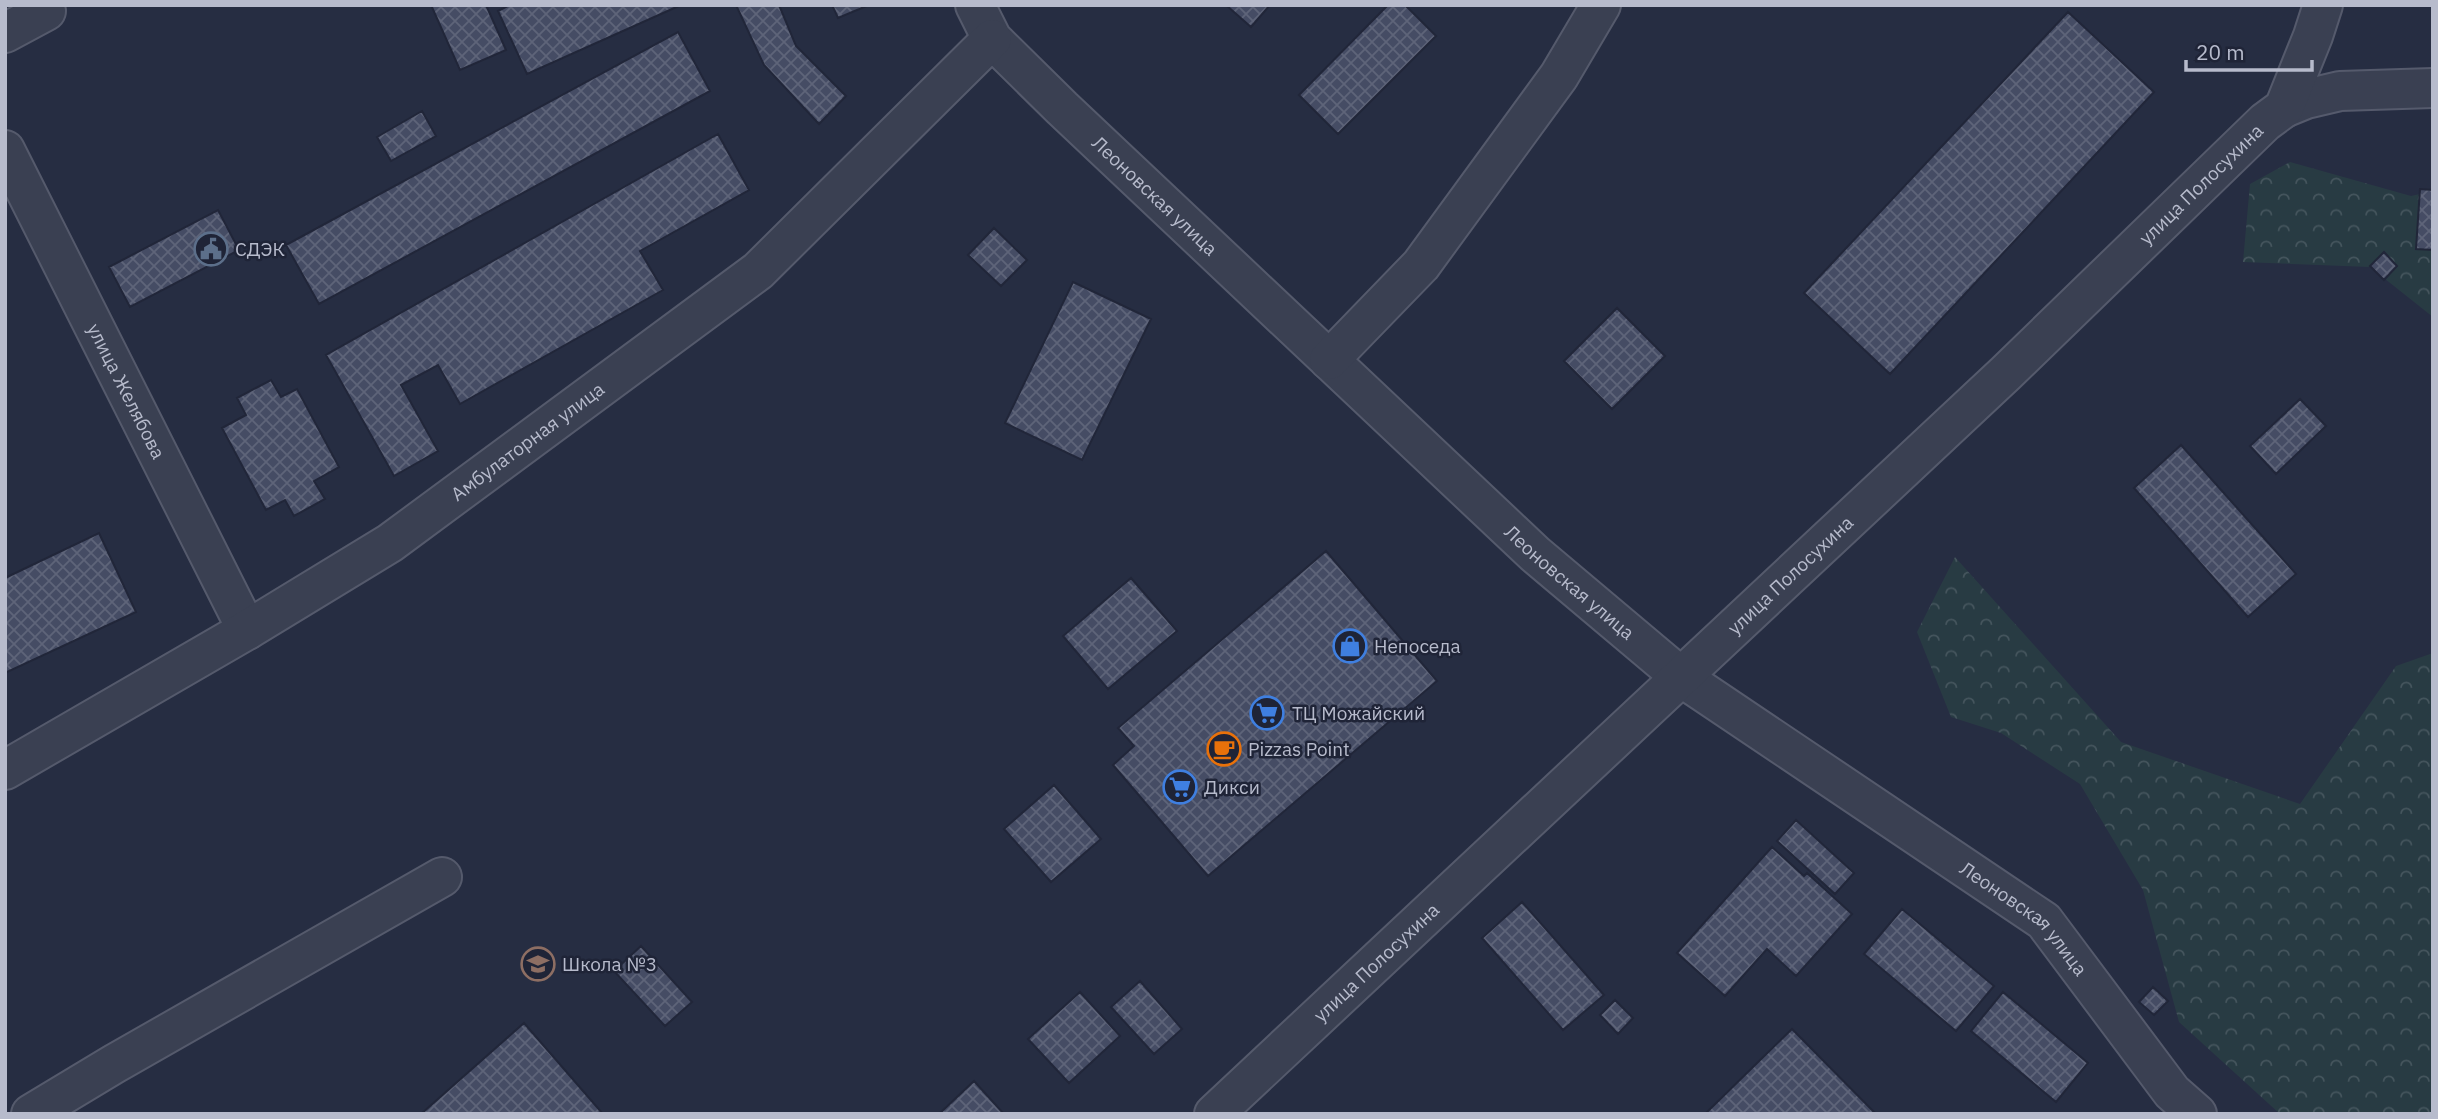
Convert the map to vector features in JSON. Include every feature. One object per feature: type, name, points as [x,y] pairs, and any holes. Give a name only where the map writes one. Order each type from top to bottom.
[{"type":"street","name":"Леоновская улица","points":[[975,5],[992,39],[1535,554],[1681,677],[2044,921],[2172,1092],[2197,1114]]},
{"type":"street","points":[[1329,359],[1421,265],[1559,76],[1601,5]]},
{"type":"street","name":"улица Полосухина","points":[[1214,1114],[2006,373],[2265,122],[2284,108],[2314,36],[2323,5]]},
{"type":"street","points":[[5,33],[47,11]]},
{"type":"street","name":"Амбулаторная улица","points":[[5,770],[247,630],[390,543],[758,271],[992,39]]},
{"type":"street","points":[[2284,108],[2340,90],[2433,88]]},
{"type":"street","name":"улица Желябова","points":[[5,150],[247,630]]},
{"type":"street","points":[[31,1114],[442,877]]},
{"type":"green space","points":[[2290,162],[2411,196],[2433,191],[2433,317],[2370,267],[2243,262],[2250,184]]},
{"type":"green space","points":[[1955,557],[2121,742],[2300,804],[2396,666],[2433,653],[2433,1114],[2280,1114],[2179,1022],[2143,890],[2080,784],[2001,733],[1951,717],[1917,632]]},
{"type":"building","points":[[431,5],[486,5],[506,50],[460,70]]},
{"type":"building","points":[[510,5],[681,5],[527,74],[498,11]]},
{"type":"building","points":[[736,5],[779,5],[796,46],[846,96],[819,124],[764,65]]},
{"type":"building","points":[[832,5],[869,5],[838,18]]},
{"type":"building","points":[[1226,5],[1270,5],[1251,27]]},
{"type":"building","points":[[1388,5],[1405,5],[1436,36],[1338,134],[1299,95]]},
{"type":"building","points":[[2068,12],[2154,92],[1890,374],[1804,293]]},
{"type":"building","points":[[678,32],[710,91],[319,304],[286,245]]},
{"type":"building","points":[[422,111],[436,136],[391,161],[377,137]]},
{"type":"building","points":[[718,134],[749,190],[640,251],[663,290],[460,404],[438,365],[401,385],[438,451],[394,476],[326,355]]},
{"type":"building","points":[[2420,189],[2433,190],[2433,250],[2416,249]]},
{"type":"building","points":[[218,210],[239,250],[130,307],[109,267]]},
{"type":"building","points":[[994,228],[1027,260],[1001,286],[968,255]]},
{"type":"building","points":[[2384,252],[2397,266],[2384,280],[2370,266]]},
{"type":"building","points":[[1073,282],[1151,319],[1082,460],[1005,423]]},
{"type":"building","points":[[1617,308],[1665,356],[1612,409],[1564,361]]},
{"type":"building","points":[[271,380],[281,397],[297,389],[339,467],[314,481],[325,499],[294,516],[285,500],[266,510],[222,428],[246,415],[237,398]]},
{"type":"building","points":[[2300,399],[2326,426],[2276,474],[2250,446]]},
{"type":"building","points":[[2181,445],[2296,574],[2248,617],[2134,488]]},
{"type":"building","points":[[99,533],[136,612],[5,673],[5,578]]},
{"type":"building","points":[[1326,551],[1437,681],[1208,876],[1113,765],[1134,746],[1118,728]]},
{"type":"building","points":[[1131,578],[1177,631],[1108,689],[1063,636]]},
{"type":"building","points":[[1054,785],[1101,839],[1051,882],[1004,829]]},
{"type":"building","points":[[1796,820],[1854,873],[1835,894],[1777,841]]},
{"type":"building","points":[[1772,847],[1804,876],[1807,873],[1852,914],[1796,976],[1767,949],[1725,996],[1677,953]]},
{"type":"building","points":[[1522,902],[1604,995],[1563,1030],[1482,938]]},
{"type":"building","points":[[1902,909],[1994,986],[1956,1031],[1864,954]]},
{"type":"building","points":[[641,946],[692,1002],[665,1026],[614,971]]},
{"type":"building","points":[[1140,981],[1182,1029],[1154,1054],[1111,1007]]},
{"type":"building","points":[[2153,987],[2168,1001],[2154,1015],[2139,1002]]},
{"type":"building","points":[[1080,992],[1120,1036],[1069,1083],[1028,1039]]},
{"type":"building","points":[[2003,992],[2088,1063],[2056,1102],[1971,1031]]},
{"type":"building","points":[[1615,1000],[1633,1018],[1618,1034],[1600,1015]]},
{"type":"building","points":[[524,1023],[603,1114],[421,1114]]},
{"type":"building","points":[[1792,1029],[1876,1114],[1705,1114]]},
{"type":"building","points":[[974,1081],[1004,1114],[939,1114]]},
{"type":"place","name":"СДЭК","points":[[211,249]]},
{"type":"place","name":"Непоседа","points":[[1350,646]]},
{"type":"place","name":"ТЦ Можайский","points":[[1267,713]]},
{"type":"place","name":"Pizzas Point","points":[[1224,749]]},
{"type":"place","name":"Дикси","points":[[1180,787]]},
{"type":"place","name":"Школа №3","points":[[538,964]]}]
